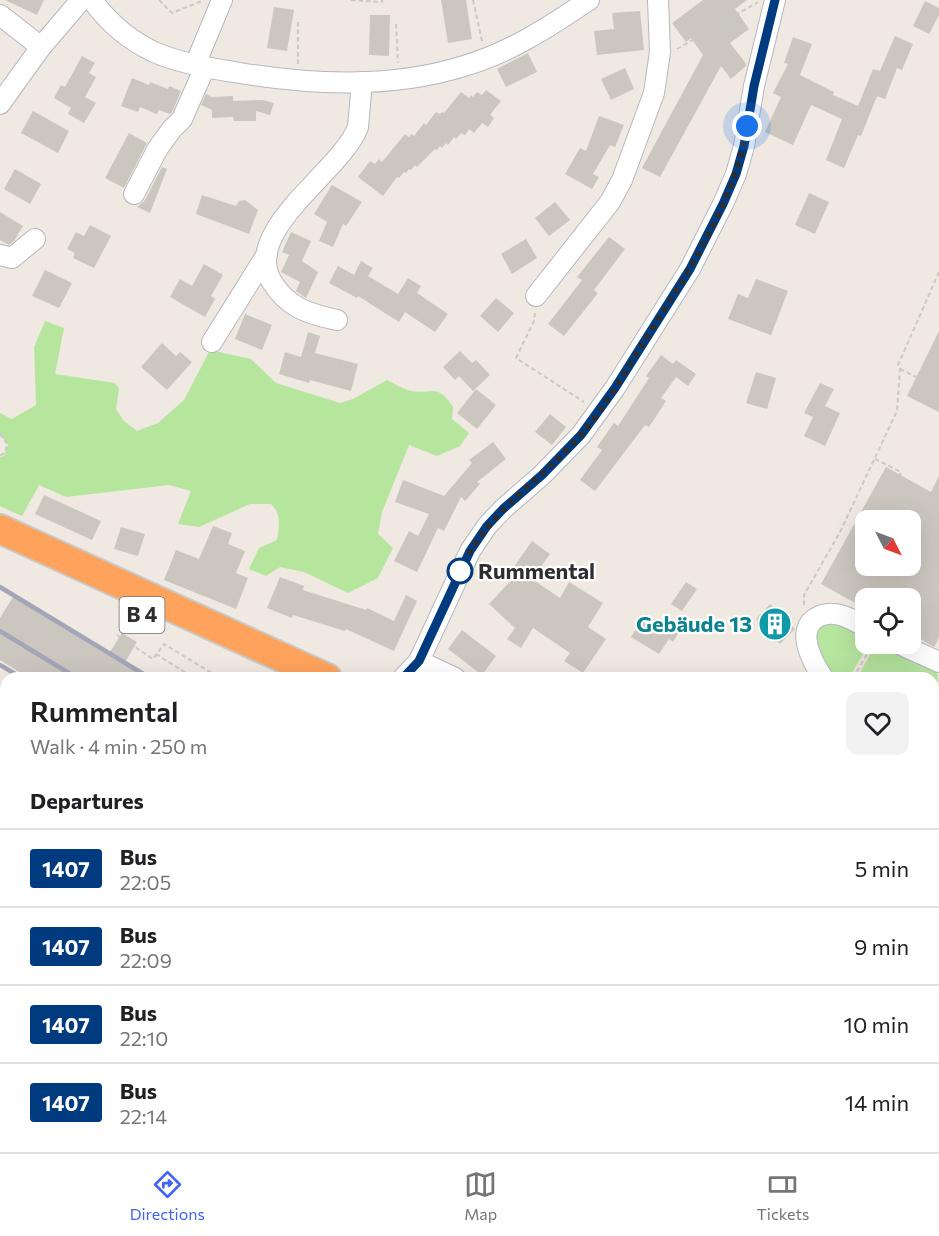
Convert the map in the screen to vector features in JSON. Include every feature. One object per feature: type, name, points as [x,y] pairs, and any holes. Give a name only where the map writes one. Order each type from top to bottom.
[{"type":"highway","name":"B 4","points":[[0,529],[314,672]]},
{"type":"highway","name":"B 4","points":[[0,549],[272,672]]},
{"type":"street","points":[[0,104],[41,47],[81,0]]},
{"type":"street","points":[[92,0],[118,29],[135,41],[154,51],[200,66],[298,81],[363,82],[463,67],[504,52],[535,36],[589,0]]},
{"type":"street","points":[[134,194],[158,148],[182,119],[222,0]]},
{"type":"street","points":[[536,296],[610,202],[622,180],[654,93],[660,52],[658,0]]},
{"type":"street","points":[[418,670],[450,591],[476,543],[503,509],[542,475],[581,435],[599,412],[668,305],[723,204],[744,146],[754,86],[775,0]]},
{"type":"street","points":[[0,15],[41,47]]},
{"type":"street","points":[[212,342],[267,254],[273,235],[290,208],[329,169],[352,140],[358,127],[363,82]]},
{"type":"street","points":[[0,255],[12,258],[35,239]]},
{"type":"street","points":[[267,254],[268,275],[280,295],[290,303],[316,315],[337,320]]},
{"type":"street","points":[[819,672],[810,654],[807,640],[809,627],[813,620],[827,613],[843,615],[855,621]]},
{"type":"street","points":[[921,654],[939,662]]},
{"type":"path","points":[[159,0],[172,13],[205,0]]},
{"type":"path","points":[[351,0],[382,2],[382,0]]},
{"type":"path","points":[[473,0],[479,31]]},
{"type":"path","points":[[660,52],[671,52],[761,1],[775,0]]},
{"type":"path","points":[[298,22],[298,81]]},
{"type":"path","points":[[396,24],[399,78]]},
{"type":"path","points":[[813,620],[804,608],[804,595],[840,532],[897,411],[900,369],[898,365],[939,272]]},
{"type":"path","points":[[536,296],[534,321],[516,358],[599,412]]},
{"type":"path","points":[[900,369],[916,377]]},
{"type":"path","points":[[0,434],[8,445],[1,454]]},
{"type":"path","points":[[875,459],[901,472],[900,475]]},
{"type":"path","points":[[117,635],[153,659],[164,644],[210,672]]},
{"type":"path","points":[[80,652],[86,642]]},
{"type":"path","points":[[156,654],[184,672]]},
{"type":"path","points":[[857,672],[867,654]]},
{"type":"green space","points":[[45,321],[64,328],[55,374],[115,383],[119,389],[116,409],[124,421],[137,431],[158,423],[184,400],[210,350],[251,359],[276,383],[340,403],[353,399],[387,380],[415,392],[437,392],[442,394],[453,407],[452,419],[469,433],[460,446],[437,456],[409,445],[382,512],[378,534],[393,548],[378,578],[348,593],[304,572],[280,567],[266,576],[249,569],[259,548],[277,540],[278,516],[271,504],[250,504],[199,527],[178,524],[191,491],[169,485],[66,497],[39,485],[22,516],[0,506],[0,457],[4,456],[8,445],[0,434],[0,413],[12,419],[36,405],[34,347]]},
{"type":"green space","points":[[823,619],[855,628],[855,654],[863,654],[853,672],[826,672],[813,649],[814,625]]},
{"type":"green space","points":[[870,654],[911,654],[935,665],[937,672],[860,672]]},
{"type":"building","points":[[5,0],[44,0],[37,15]]},
{"type":"building","points":[[441,0],[466,0],[472,39],[448,43]]},
{"type":"building","points":[[703,0],[747,0],[735,9],[749,29],[730,43],[747,65],[731,79],[721,66],[660,177],[642,168],[703,55],[691,38],[686,42],[672,23]]},
{"type":"building","points":[[925,1],[939,8],[939,15],[929,34],[913,26]]},
{"type":"building","points":[[274,7],[294,10],[287,51],[267,48]]},
{"type":"building","points":[[640,11],[644,50],[597,55],[594,31],[614,29],[612,13]]},
{"type":"building","points":[[370,15],[390,15],[389,56],[369,55]]},
{"type":"building","points":[[895,36],[913,44],[902,70],[897,68],[885,99],[877,96],[861,136],[858,135],[844,168],[826,160],[842,119],[811,105],[793,145],[765,132],[781,97],[773,93],[788,64],[784,63],[793,37],[812,44],[800,75],[834,92],[833,95],[858,106],[873,69],[880,71]]},
{"type":"building","points":[[528,53],[537,72],[506,87],[497,69]]},
{"type":"building","points":[[82,56],[95,63],[89,73],[96,77],[85,97],[96,103],[84,123],[68,114],[71,108],[54,98],[61,85],[65,87]]},
{"type":"building","points":[[625,68],[634,89],[611,100],[601,79]]},
{"type":"building","points":[[132,78],[149,85],[150,82],[181,91],[172,112],[170,114],[159,110],[157,114],[140,107],[138,112],[121,106]]},
{"type":"building","points":[[486,90],[501,101],[490,115],[494,118],[488,127],[482,123],[474,133],[469,129],[465,135],[461,133],[456,139],[454,137],[448,145],[446,143],[442,148],[440,146],[437,150],[435,149],[417,167],[415,165],[399,178],[397,177],[383,196],[358,177],[370,161],[375,164],[379,159],[382,162],[405,134],[409,137],[411,134],[414,136],[436,112],[444,113],[461,92],[469,98],[477,92],[482,95]]},
{"type":"building","points":[[206,94],[212,97],[233,96],[233,101],[263,100],[274,103],[270,115],[256,111],[256,121],[234,121],[233,117],[212,118],[212,110],[201,105]]},
{"type":"building","points":[[33,111],[69,131],[58,153],[21,133]]},
{"type":"building","points":[[599,116],[624,125],[615,147],[610,145],[593,174],[599,177],[592,189],[565,174],[580,148],[586,151]]},
{"type":"building","points":[[129,133],[147,143],[124,188],[105,178]]},
{"type":"building","points":[[162,167],[167,169],[150,213],[137,207],[145,200]]},
{"type":"building","points":[[15,169],[41,184],[30,204],[4,189]]},
{"type":"building","points":[[332,185],[362,202],[346,226],[343,224],[333,247],[319,241],[327,222],[314,214]]},
{"type":"building","points":[[809,193],[829,202],[815,234],[795,225]]},
{"type":"building","points":[[202,195],[236,206],[239,201],[245,200],[258,210],[249,234],[196,214]]},
{"type":"building","points":[[555,202],[570,220],[549,236],[535,218]]},
{"type":"building","points":[[0,212],[23,226],[9,245],[0,240]]},
{"type":"building","points":[[90,225],[111,236],[94,268],[73,258],[75,253],[67,249],[76,232],[84,236]]},
{"type":"building","points":[[291,232],[311,241],[302,261],[318,272],[306,298],[296,291],[300,282],[281,272],[289,255],[282,252]]},
{"type":"building","points":[[609,237],[625,249],[594,290],[598,293],[564,336],[548,324],[582,280],[577,277]]},
{"type":"building","points":[[526,239],[537,258],[512,274],[501,254]]},
{"type":"building","points":[[361,261],[373,268],[368,276],[398,294],[408,278],[421,286],[417,293],[448,314],[435,332],[405,312],[399,322],[358,296],[357,298],[329,283],[338,266],[354,275]]},
{"type":"building","points":[[204,264],[223,275],[211,296],[215,299],[205,317],[170,297],[180,279],[192,286]]},
{"type":"building","points":[[45,270],[72,283],[59,308],[32,296]]},
{"type":"building","points":[[756,279],[788,291],[771,335],[728,319],[738,294],[748,298]]},
{"type":"building","points":[[496,298],[514,313],[498,332],[480,316]]},
{"type":"building","points":[[245,314],[272,325],[262,350],[235,339]]},
{"type":"building","points":[[939,331],[939,412],[907,396]]},
{"type":"building","points":[[308,332],[320,336],[315,353],[358,364],[351,391],[310,380],[309,383],[279,374],[285,352],[301,357]]},
{"type":"building","points":[[162,343],[176,356],[180,352],[192,362],[167,390],[141,367]]},
{"type":"building","points":[[460,351],[472,363],[476,360],[490,375],[473,391],[459,376],[455,380],[443,367]]},
{"type":"building","points":[[661,355],[673,364],[676,360],[696,374],[688,386],[676,377],[661,398],[666,401],[649,427],[645,425],[595,491],[580,480],[602,450],[597,447],[614,423],[618,426],[649,378],[646,376]]},
{"type":"building","points":[[756,372],[776,378],[767,409],[746,403]]},
{"type":"building","points":[[820,383],[834,389],[825,406],[840,413],[825,446],[804,436],[813,417],[804,413]]},
{"type":"building","points":[[476,389],[496,405],[477,429],[457,413]]},
{"type":"building","points":[[550,414],[566,427],[552,445],[535,432]]},
{"type":"building","points":[[493,442],[506,459],[477,482],[480,484],[465,501],[461,497],[444,531],[438,528],[417,572],[394,561],[409,531],[418,536],[429,514],[395,502],[403,480],[444,496],[472,463],[469,460]]},
{"type":"building","points":[[886,467],[931,492],[939,476],[939,638],[934,647],[921,639],[921,588],[855,588],[855,603],[821,584],[855,523],[855,576],[921,576],[921,510],[862,510]]},
{"type":"building","points":[[44,495],[101,521],[92,540],[35,514]]},
{"type":"building","points":[[213,526],[232,533],[228,544],[245,551],[236,573],[248,578],[236,609],[164,580],[176,550],[199,559]]},
{"type":"building","points":[[121,527],[145,534],[138,556],[114,549]]},
{"type":"building","points":[[532,541],[550,554],[532,579],[560,598],[569,582],[603,603],[588,627],[606,639],[584,672],[564,661],[570,653],[533,628],[521,648],[507,639],[515,628],[489,604],[519,572],[513,568]]},
{"type":"building","points":[[280,577],[304,586],[303,590],[366,610],[367,608],[394,621],[406,595],[417,601],[394,651],[346,629],[345,631],[293,615],[292,618],[267,608]]},
{"type":"building","points":[[686,582],[697,589],[682,611],[671,604]]},
{"type":"building","points":[[13,597],[108,655],[122,633],[137,642],[124,664],[137,672],[19,672],[0,660],[0,618]]},
{"type":"building","name":"Gebäude 13","points":[[770,604],[795,629],[780,644],[756,619]]},
{"type":"building","points":[[645,614],[662,624],[667,616],[683,626],[673,642],[669,639],[659,654],[631,637]]},
{"type":"building","points":[[462,630],[496,656],[484,672],[478,672],[448,649]]},
{"type":"railway","points":[[0,587],[140,672]]},
{"type":"railway","points":[[0,631],[67,672]]},
{"type":"railway","points":[[0,665],[12,672]]},
{"type":"bus line","name":"1407","points":[[410,672],[419,661],[470,551],[487,526],[581,435],[615,388],[690,269],[736,174],[775,0]]},
{"type":"place","name":"Rummental","points":[[460,571]]},
{"type":"place","name":"Gebäude 13","points":[[775,624]]},
{"type":"route","points":[[460,571],[487,526],[581,435],[615,388],[690,269],[723,204],[736,174],[747,126]]}]
